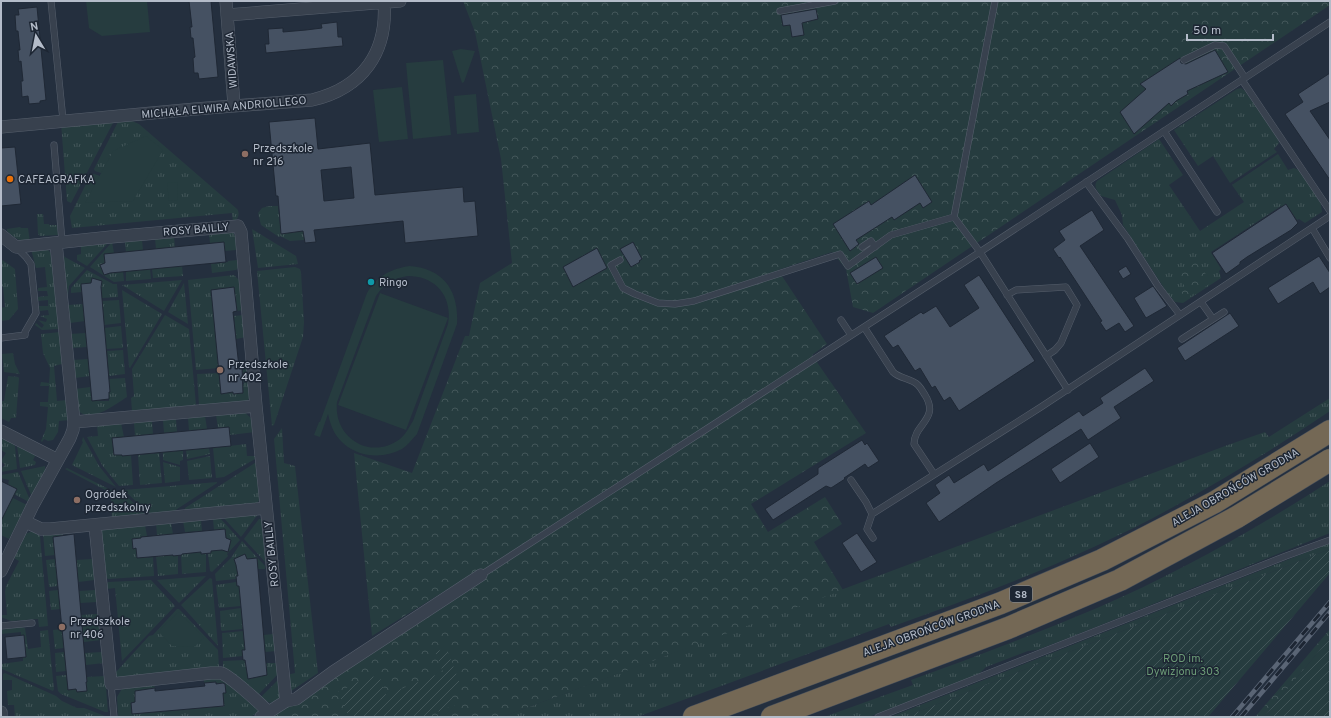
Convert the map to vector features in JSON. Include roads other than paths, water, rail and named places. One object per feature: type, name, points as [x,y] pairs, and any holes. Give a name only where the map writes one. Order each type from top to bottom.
[{"type":"highway","name":"ALEJA OBROŃCÓW GRODNA","points":[[694,717],[1001,603],[1102,560],[1214,502],[1330,431]]},
{"type":"highway","name":"S8","points":[[772,717],[1008,628],[1120,580],[1237,517],[1330,460]]},
{"type":"street","name":"WIDAWSKA","points":[[226,1],[234,105]]},
{"type":"street","points":[[228,15],[400,1]]},
{"type":"street","name":"MICHAŁA ELWIRA ANDRIOLLEGO","points":[[1,127],[234,105],[312,100],[323,97],[339,91],[359,77],[368,66],[379,48],[382,39],[385,18],[384,2]]},
{"type":"street","name":"ROSY BAILLY","points":[[16,247],[238,226],[241,232],[256,406],[286,701]]},
{"type":"street","points":[[1,235],[16,247]]},
{"type":"street","points":[[1,571],[73,430],[74,422],[59,242]]},
{"type":"street","points":[[74,422],[256,406]]},
{"type":"street","points":[[1,431],[58,460]]},
{"type":"street","points":[[26,522],[41,529],[266,508]]},
{"type":"street","points":[[95,525],[111,684],[221,673],[250,696],[264,715],[286,701],[296,699],[333,672],[481,575]]},
{"type":"street","points":[[1,712],[2,717]]},
{"type":"lane","points":[[51,1],[63,120]]},
{"type":"lane","points":[[780,11],[835,1]]},
{"type":"lane","points":[[995,1],[954,217],[980,252],[1068,390]]},
{"type":"lane","points":[[481,575],[980,252],[1330,22]]},
{"type":"lane","points":[[1184,60],[1214,45],[1224,46],[1243,79],[1330,211]]},
{"type":"lane","points":[[1164,131],[1217,212]]},
{"type":"lane","points":[[54,145],[59,242]]},
{"type":"lane","points":[[1086,182],[1128,239],[1158,286],[1180,315]]},
{"type":"lane","points":[[873,538],[867,529],[872,514],[1068,390],[1330,216]]},
{"type":"lane","points":[[620,260],[611,265],[623,288],[658,303],[675,304],[694,301],[840,254],[848,266],[891,235],[954,217]]},
{"type":"lane","points":[[1312,228],[1330,258]]},
{"type":"lane","points":[[862,247],[871,241],[875,247]]},
{"type":"lane","points":[[1,338],[25,335],[25,332],[36,314],[31,264],[16,247]]},
{"type":"lane","points":[[1008,295],[1016,290],[1066,287],[1077,305],[1060,343],[1055,350],[1046,356]]},
{"type":"lane","points":[[1201,302],[1213,319]]},
{"type":"lane","points":[[1182,339],[1224,312]]},
{"type":"lane","points":[[841,320],[851,335]]},
{"type":"lane","points":[[864,327],[893,372],[897,376],[914,382],[919,386],[929,402],[929,413],[916,436],[914,444],[934,474]]},
{"type":"lane","points":[[851,480],[866,502],[872,514]]},
{"type":"lane","points":[[878,717],[1330,540]]},
{"type":"lane","points":[[1,626],[32,623]]},
{"type":"lane","points":[[111,684],[114,717]]},
{"type":"railway","points":[[1232,717],[1330,602]]},
{"type":"railway","points":[[1241,717],[1330,612]]},
{"type":"place","name":"Przedszkole nr 216","points":[[245,154]]},
{"type":"place","name":"CAFEAGRAFKA","points":[[10,179]]},
{"type":"place","name":"Ringo","points":[[371,282]]},
{"type":"place","name":"Przedszkole nr 402","points":[[220,370]]},
{"type":"place","name":"Ogródek przedszkolny","points":[[77,500]]},
{"type":"place","name":"Przedszkole nr 406","points":[[62,627]]},
{"type":"park label","name":"ROD im. Dywizjonu 303","points":[[1183,664]]}]
